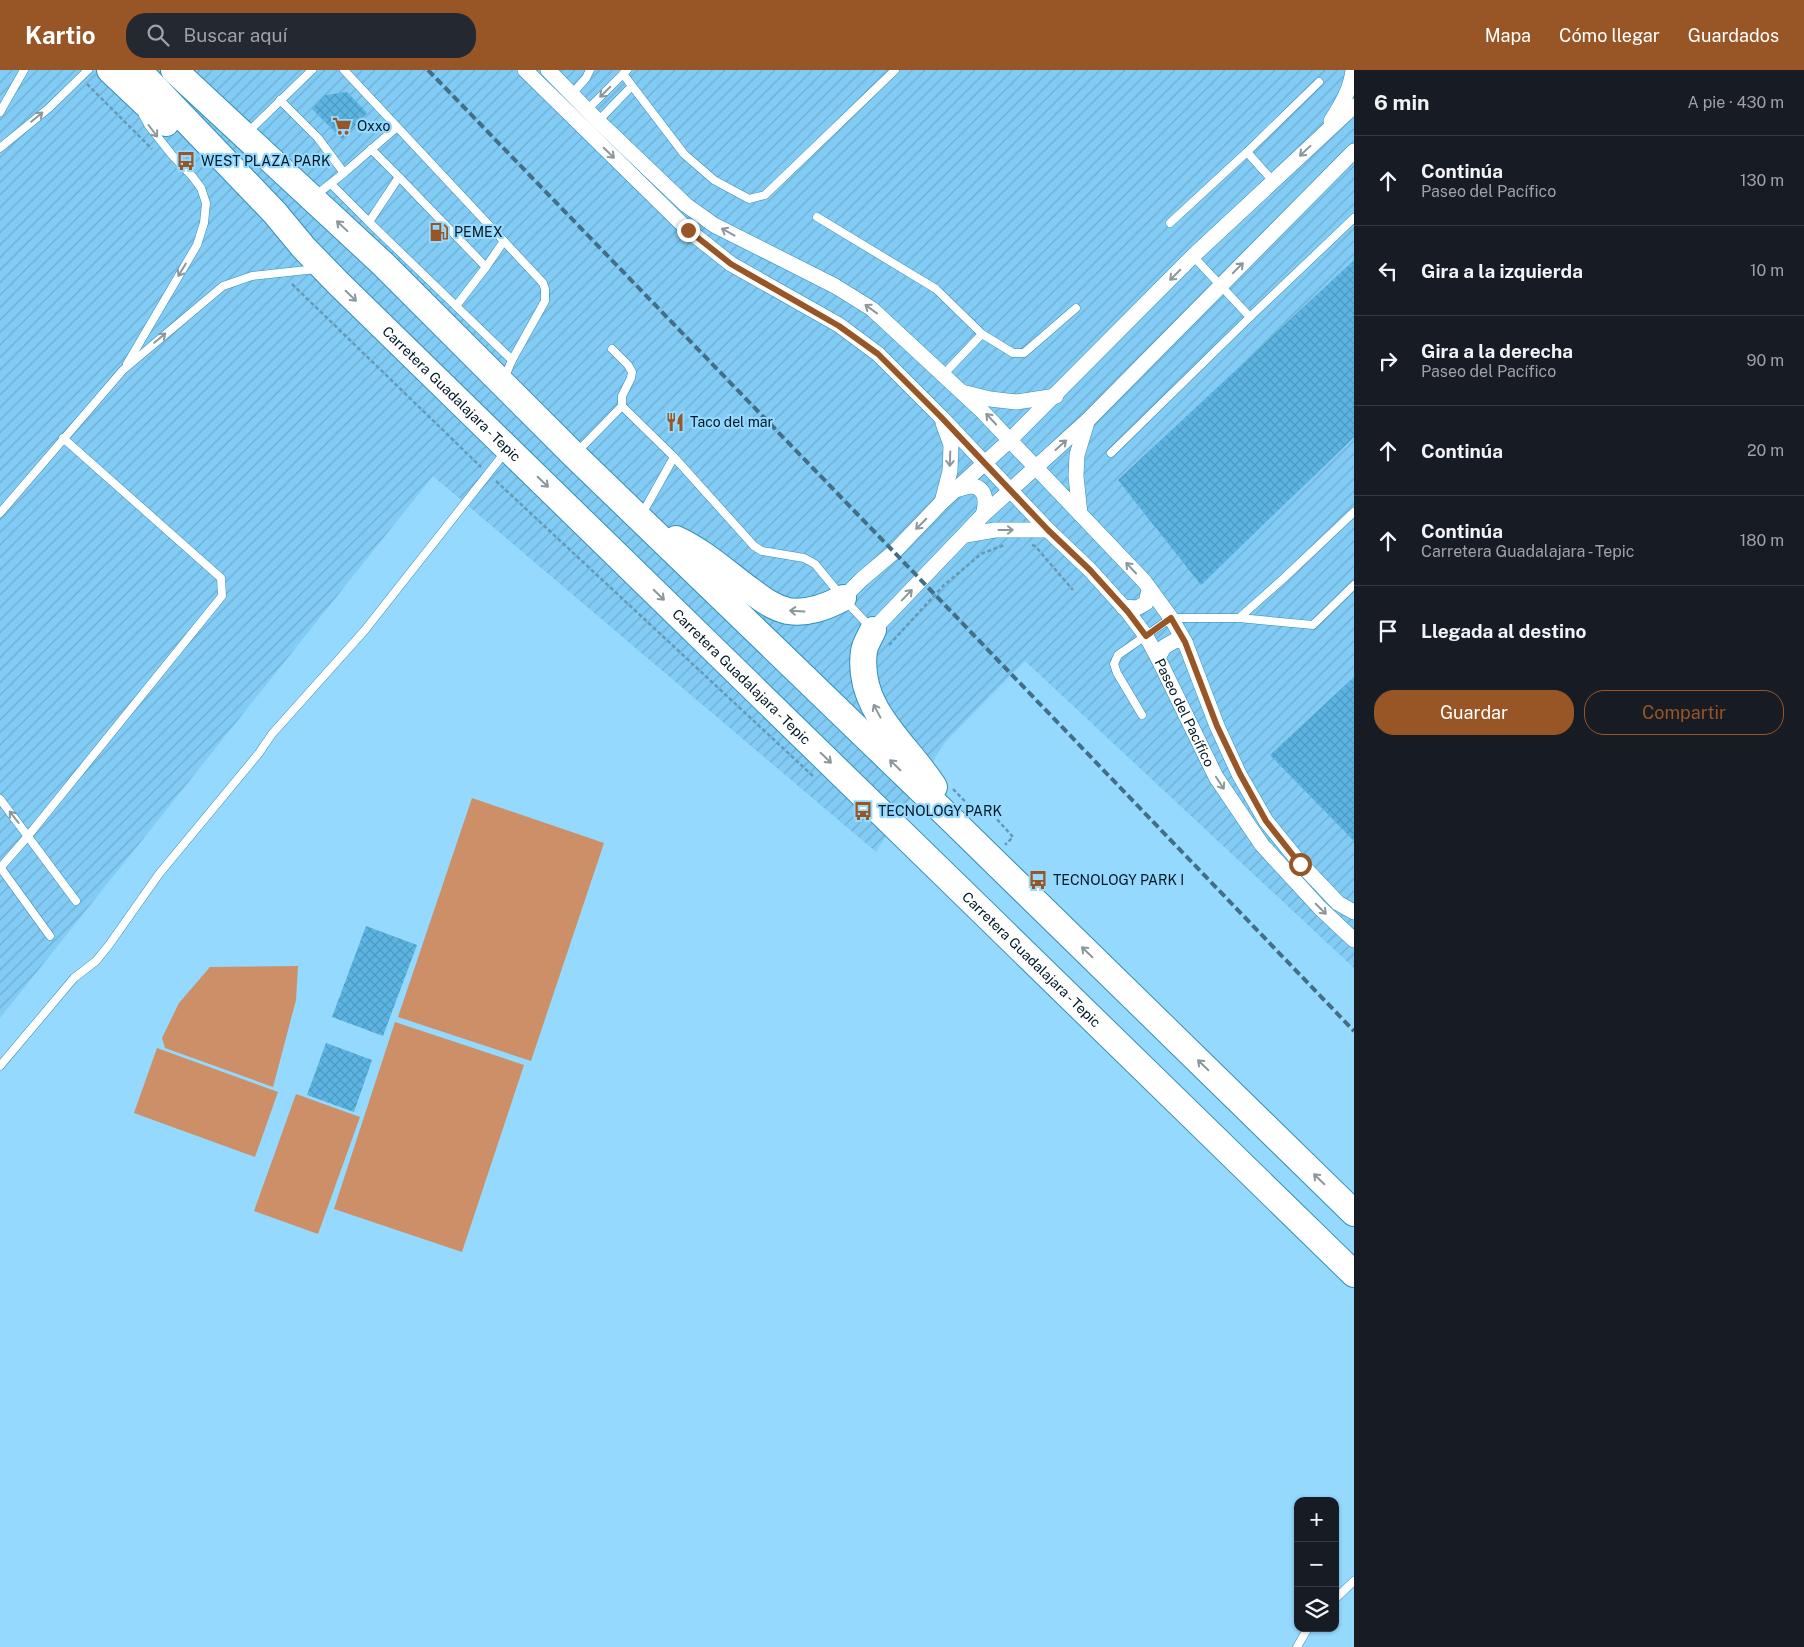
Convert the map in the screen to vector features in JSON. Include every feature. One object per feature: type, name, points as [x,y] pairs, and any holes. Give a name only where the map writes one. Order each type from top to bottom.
[{"type":"highway","name":"Carretera Guadalajara - Tepic","points":[[110,70],[134,79],[323,268],[1354,1274]]},
{"type":"highway","points":[[174,70],[249,131]]},
{"type":"highway","points":[[199,70],[289,177],[321,191],[383,264],[501,383],[1354,1213]]},
{"type":"highway","points":[[643,521],[682,541],[712,561],[771,606],[788,611],[806,611],[826,606],[843,598]]},
{"type":"highway","points":[[880,638],[865,649],[863,676],[869,695],[878,714],[924,770],[954,822]]},
{"type":"street","points":[[525,70],[576,120],[593,127],[686,205],[714,225],[835,286],[872,309],[963,392],[1036,467]]},
{"type":"street","points":[[548,70],[587,110],[593,127],[688,230],[731,264],[839,326],[878,354],[985,463]]},
{"type":"street","points":[[1325,132],[1347,94],[1353,70]]},
{"type":"street","points":[[843,598],[894,552],[942,502],[1056,396],[1193,256],[1354,106]]},
{"type":"street","points":[[880,638],[983,516],[1088,420],[1353,152]]},
{"type":"street","points":[[963,392],[990,399],[1016,402],[1056,396]]},
{"type":"street","points":[[941,417],[951,445],[950,472],[942,502]]},
{"type":"street","points":[[1080,514],[1076,476],[1077,454],[1088,420]]},
{"type":"street","name":"Paseo del Pacífico","points":[[985,463],[1123,606],[1146,636],[1158,658],[1216,777],[1262,845],[1320,908],[1354,940]]},
{"type":"street","name":"Paseo del Pacífico","points":[[1036,467],[1144,581],[1171,618],[1185,642],[1217,726],[1240,774],[1266,821],[1300,864],[1338,903],[1354,912]]},
{"type":"street","points":[[956,490],[972,486],[979,489],[985,496],[986,503],[983,516]]},
{"type":"street","points":[[966,535],[995,530],[1048,530]]},
{"type":"street","points":[[1123,606],[1137,608],[1146,603],[1149,590]]},
{"type":"street","points":[[1158,658],[1164,646],[1176,640],[1185,642]]},
{"type":"lane","points":[[0,112],[24,70]]},
{"type":"lane","points":[[0,148],[49,108],[88,70]]},
{"type":"lane","points":[[249,131],[312,70]]},
{"type":"lane","points":[[344,70],[544,283],[546,290],[545,301],[501,383]]},
{"type":"lane","points":[[561,106],[586,78],[590,70]]},
{"type":"lane","points":[[576,120],[625,72],[632,86],[684,154],[714,180],[748,199],[765,195],[895,70]]},
{"type":"lane","points":[[123,370],[197,245],[204,223],[206,203],[201,188],[149,126],[134,79]]},
{"type":"lane","points":[[1170,223],[1319,82]]},
{"type":"lane","points":[[593,127],[632,86]]},
{"type":"lane","points":[[280,100],[318,138],[344,173]]},
{"type":"lane","points":[[397,127],[321,191],[369,222],[512,360]]},
{"type":"lane","points":[[371,149],[486,267]]},
{"type":"lane","points":[[1247,152],[1273,181]]},
{"type":"lane","points":[[369,222],[399,177]]},
{"type":"lane","points":[[817,217],[936,289],[982,334],[1013,353],[1024,353],[1076,308]]},
{"type":"lane","points":[[1111,454],[1354,218]]},
{"type":"lane","points":[[456,306],[504,241]]},
{"type":"lane","points":[[1193,256],[1250,317]]},
{"type":"lane","points":[[0,513],[123,370],[222,286],[252,276],[323,268]]},
{"type":"lane","points":[[944,374],[982,334]]},
{"type":"lane","points":[[574,455],[622,406],[622,396],[632,372],[628,365],[612,349]]},
{"type":"lane","points":[[622,406],[674,457],[754,546],[762,551],[804,558],[815,564],[880,638]]},
{"type":"lane","points":[[50,936],[0,868],[222,596],[221,578],[63,438]]},
{"type":"lane","points":[[0,1066],[74,978],[100,956],[159,874],[259,753],[272,734],[365,630],[508,448]]},
{"type":"lane","points":[[643,521],[674,457]]},
{"type":"lane","points":[[1239,618],[1354,512]]},
{"type":"lane","points":[[1142,715],[1117,673],[1114,664],[1118,655],[1171,618],[1239,618],[1313,625],[1354,585]]},
{"type":"lane","points":[[0,799],[76,901]]},
{"type":"lane","points":[[1339,1595],[1354,1581]]},
{"type":"lane","points":[[1297,1647],[1306,1632]]},
{"type":"path","points":[[80,77],[156,153]]},
{"type":"path","points":[[292,284],[488,474],[820,783]]},
{"type":"path","points":[[1027,544],[1035,546],[1073,590]]},
{"type":"path","points":[[880,638],[980,554],[1004,545],[1012,545]]},
{"type":"path","points":[[950,785],[980,818]]},
{"type":"path","points":[[984,805],[1013,837],[1006,844],[1000,838]]},
{"type":"shaded area","points":[[0,70],[1354,70],[1354,968],[1025,661],[945,742],[876,852],[433,476],[0,1018]]},
{"type":"shaded area","points":[[472,798],[604,843],[531,1061],[398,1017]]},
{"type":"shaded area","points":[[298,966],[296,1000],[273,1087],[165,1048],[162,1038],[179,1003],[210,967]]},
{"type":"shaded area","points":[[395,1022],[524,1065],[462,1252],[334,1209]]},
{"type":"shaded area","points":[[157,1048],[278,1092],[255,1157],[134,1113]]},
{"type":"shaded area","points":[[296,1094],[360,1117],[318,1234],[254,1211]]},
{"type":"building","name":"Oxxo","points":[[347,92],[367,113],[342,139],[312,109],[325,95]]},
{"type":"building","points":[[1354,260],[1354,437],[1201,585],[1118,480]]},
{"type":"building","points":[[1354,677],[1354,841],[1270,755]]},
{"type":"building","points":[[366,926],[417,945],[383,1036],[332,1017]]},
{"type":"building","points":[[326,1043],[372,1060],[354,1112],[307,1095]]},
{"type":"railway","points":[[428,70],[1354,1031]]},
{"type":"place","name":"Oxxo","points":[[342,126]]},
{"type":"place","name":"WEST PLAZA PARK","points":[[186,161]]},
{"type":"place","name":"PEMEX","points":[[439,232]]},
{"type":"place","name":"Taco del mar","points":[[675,422]]},
{"type":"place","name":"TECNOLOGY PARK","points":[[863,811]]},
{"type":"place","name":"TECNOLOGY PARK I","points":[[1038,880]]},
{"type":"route","points":[[688,230],[731,264],[839,326],[878,354],[941,417],[1048,530],[1090,570],[1123,606],[1146,636],[1171,618],[1185,642],[1217,726],[1240,774],[1266,821],[1300,864]]}]
